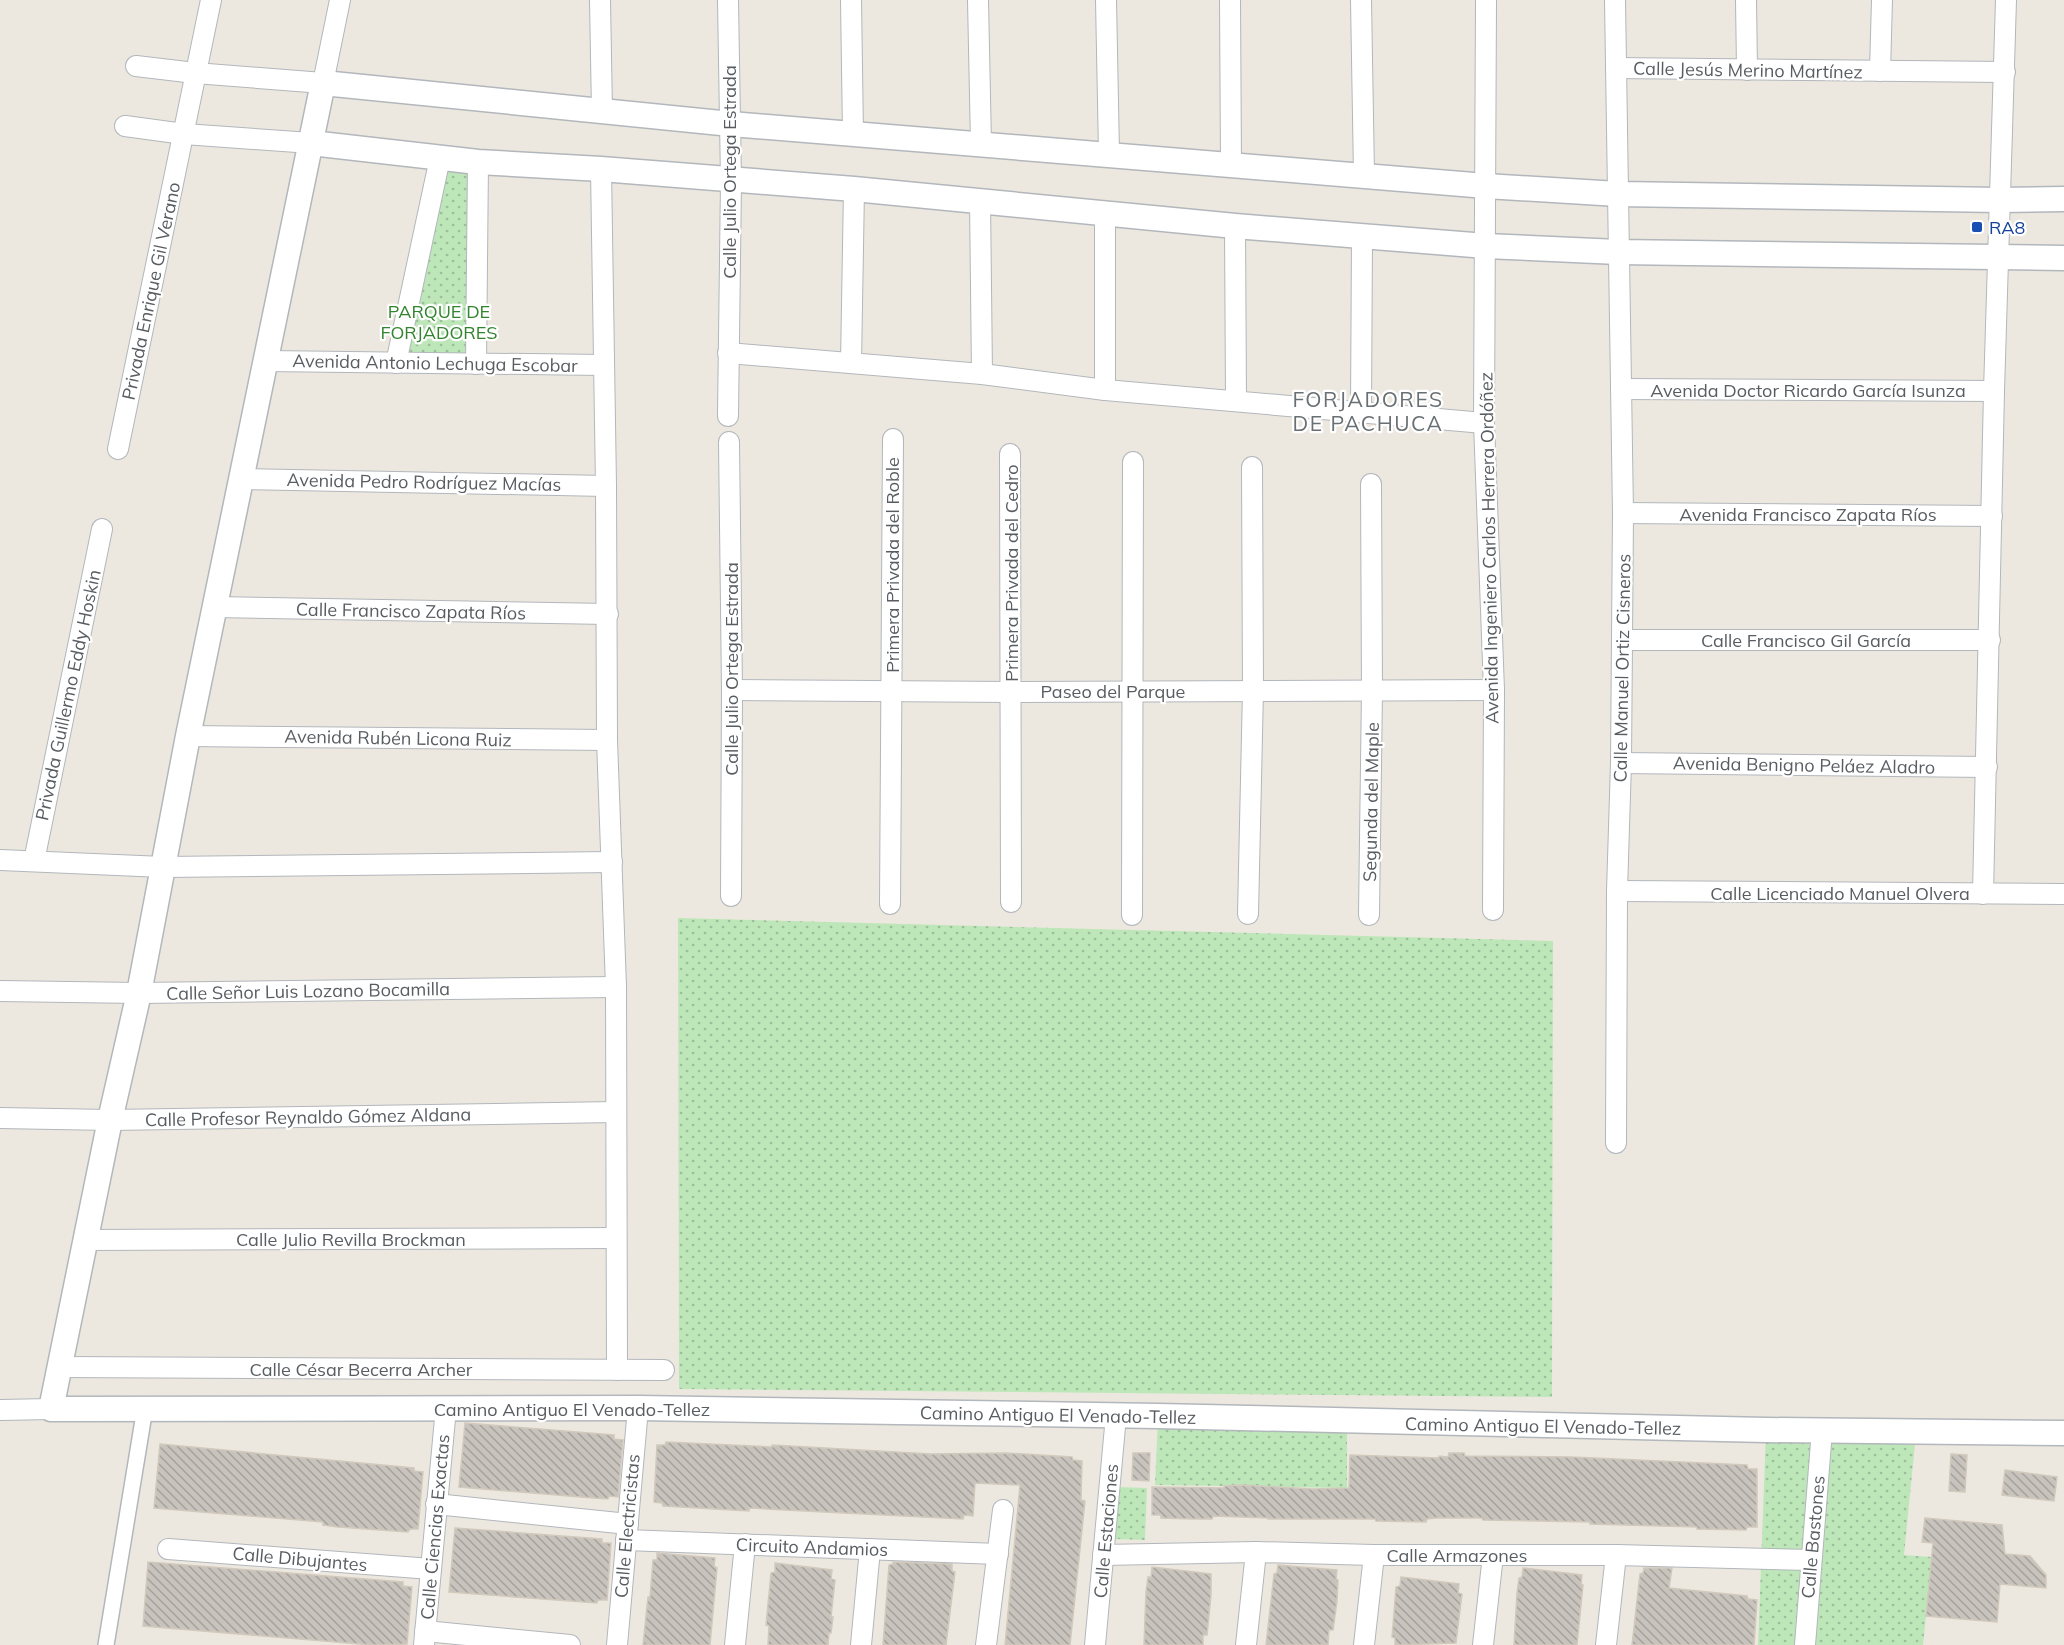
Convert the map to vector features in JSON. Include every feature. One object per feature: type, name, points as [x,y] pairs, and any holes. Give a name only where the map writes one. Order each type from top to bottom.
[{"type":"street","name":"Privada Enrique Gil Verano","points":[[118,449],[211,0]]},
{"type":"street","points":[[0,1410],[51,1409],[110,1120],[139,993],[188,736],[340,0]]},
{"type":"street","points":[[600,0],[602,112]]},
{"type":"street","name":"Calle Julio Ortega Estrada","points":[[728,0],[731,124],[728,416]]},
{"type":"street","points":[[851,0],[853,134]]},
{"type":"street","points":[[978,0],[981,144]]},
{"type":"street","points":[[1106,0],[1109,153]]},
{"type":"street","points":[[1230,0],[1232,165]]},
{"type":"street","points":[[1361,0],[1364,175]]},
{"type":"street","name":"Avenida Ingeniero Carlos Herrera Ordóñez","points":[[1486,0],[1484,423],[1494,690],[1494,910]]},
{"type":"street","name":"Calle Manuel Ortiz Cisneros","points":[[1615,0],[1623,513],[1616,1143]]},
{"type":"street","points":[[1746,0],[1747,70]]},
{"type":"street","points":[[1880,71],[1881,0]]},
{"type":"street","points":[[1983,894],[1994,391],[2006,0]]},
{"type":"street","points":[[136,66],[195,74],[323,83],[731,124],[1109,153],[1486,186],[1618,194],[2064,199]]},
{"type":"street","name":"Calle Jesús Merino Martínez","points":[[1616,68],[2005,72]]},
{"type":"street","points":[[125,126],[184,134],[311,143],[478,162],[601,169],[854,189],[1235,226],[1486,246],[1618,252],[2064,258]]},
{"type":"street","points":[[396,363],[440,158]]},
{"type":"street","points":[[476,364],[478,162]]},
{"type":"street","points":[[601,169],[608,614],[607,740],[616,987],[616,1370]]},
{"type":"street","points":[[851,363],[854,189]]},
{"type":"street","points":[[980,200],[982,374]]},
{"type":"street","points":[[1105,212],[1105,390]]},
{"type":"street","points":[[1235,226],[1236,401]]},
{"type":"street","points":[[1361,412],[1362,236]]},
{"type":"street","points":[[728,353],[982,374],[1105,390],[1484,423]]},
{"type":"street","name":"Avenida Antonio Lechuga Escobar","points":[[266,361],[604,365]]},
{"type":"street","name":"Avenida Doctor Ricardo García Isunza","points":[[1621,389],[1994,391]]},
{"type":"street","name":"Primera Privada del Roble","points":[[891,904],[893,439]]},
{"type":"street","name":"Calle Julio Ortega Estrada","points":[[729,442],[732,690],[731,896]]},
{"type":"street","name":"Primera Privada del Cedro","points":[[1010,454],[1011,902]]},
{"type":"street","points":[[1132,915],[1133,462]]},
{"type":"street","points":[[1248,914],[1253,690],[1252,467]]},
{"type":"street","name":"Avenida Pedro Rodríguez Macías","points":[[241,479],[606,486]]},
{"type":"street","name":"Segunda del Maple","points":[[1370,915],[1371,484]]},
{"type":"street","name":"Avenida Francisco Zapata Ríos","points":[[1623,513],[1992,516]]},
{"type":"street","name":"Privada Guillermo Eddy Hoskin","points":[[34,861],[102,529]]},
{"type":"street","name":"Calle Francisco Zapata Ríos","points":[[215,607],[608,614]]},
{"type":"street","name":"Calle Francisco Gil García","points":[[1623,640],[1990,640]]},
{"type":"street","name":"Paseo del Parque","points":[[732,690],[1133,692],[1494,690]]},
{"type":"street","name":"Avenida Rubén Licona Ruiz","points":[[188,736],[607,740]]},
{"type":"street","name":"Avenida Benigno Peláez Aladro","points":[[1621,763],[1987,767]]},
{"type":"street","points":[[0,860],[163,867],[612,862]]},
{"type":"street","name":"Calle Licenciado Manuel Olvera","points":[[1617,891],[2064,894]]},
{"type":"street","name":"Calle Señor Luis Lozano Bocamilla","points":[[0,992],[139,993],[616,987]]},
{"type":"street","name":"Calle Profesor Reynaldo Gómez Aldana","points":[[0,1118],[110,1120],[616,1112]]},
{"type":"street","name":"Calle Julio Revilla Brockman","points":[[85,1240],[616,1238]]},
{"type":"street","name":"Calle César Becerra Archer","points":[[59,1367],[664,1370]]},
{"type":"street","points":[[106,1645],[145,1408]]},
{"type":"street","name":"Calle Ciencias Exactas","points":[[425,1638],[446,1408]]},
{"type":"street","name":"Camino Antiguo El Venado-Tellez","points":[[51,1409],[638,1408],[1766,1430],[2064,1433]]},
{"type":"street","name":"Calle Electricistas","points":[[617,1645],[638,1408]]},
{"type":"street","name":"Calle Estaciones","points":[[1095,1645],[1116,1416]]},
{"type":"street","name":"Calle Bastones","points":[[1804,1645],[1822,1430]]},
{"type":"street","name":"Circuito Andamios","points":[[436,1504],[627,1532],[746,1544],[998,1554]]},
{"type":"street","points":[[987,1645],[1003,1510]]},
{"type":"street","points":[[735,1645],[746,1544]]},
{"type":"street","name":"Calle Dibujantes","points":[[168,1549],[431,1569]]},
{"type":"street","points":[[861,1645],[870,1549]]},
{"type":"street","points":[[1246,1645],[1256,1552]]},
{"type":"street","name":"Calle Armazones","points":[[1104,1555],[1256,1552],[1374,1555],[1616,1555],[1811,1560]]},
{"type":"street","points":[[1364,1645],[1374,1555]]},
{"type":"street","points":[[1484,1645],[1493,1555]]},
{"type":"street","points":[[1606,1645],[1616,1555]]},
{"type":"street","points":[[425,1638],[570,1645]]},
{"type":"green space","name":"PARQUE DE FORJADORES","points":[[443,164],[475,165],[466,354],[401,358]]},
{"type":"green space","points":[[678,918],[1553,941],[1552,1397],[679,1389]]},
{"type":"green space","points":[[1158,1419],[1347,1427],[1347,1488],[1155,1485]]},
{"type":"green space","points":[[1766,1432],[1916,1434],[1904,1555],[1932,1557],[1923,1645],[1758,1645]]},
{"type":"green space","points":[[1117,1487],[1147,1488],[1145,1540],[1115,1539]]},
{"type":"building","points":[[465,1423],[614,1435],[614,1439],[623,1440],[618,1497],[609,1496],[608,1499],[459,1487]]},
{"type":"building","points":[[666,1442],[931,1454],[1006,1453],[1072,1457],[1073,1460],[1082,1461],[1081,1500],[1085,1501],[1070,1645],[1005,1645],[1020,1485],[975,1483],[973,1516],[964,1515],[963,1519],[663,1506],[662,1503],[654,1502],[657,1445],[665,1445]]},
{"type":"building","points":[[160,1444],[414,1468],[414,1471],[423,1472],[418,1529],[410,1529],[408,1532],[338,1527],[323,1525],[323,1522],[154,1508]]},
{"type":"building","points":[[1133,1453],[1150,1453],[1149,1481],[1132,1480]]},
{"type":"building","points":[[1449,1453],[1464,1453],[1465,1456],[1572,1457],[1747,1465],[1748,1469],[1757,1469],[1757,1527],[1747,1527],[1746,1530],[1697,1529],[1697,1527],[1483,1520],[1482,1518],[1436,1518],[1427,1519],[1426,1522],[1213,1516],[1212,1519],[1192,1519],[1161,1518],[1161,1515],[1152,1515],[1152,1487],[1224,1488],[1224,1486],[1243,1485],[1312,1489],[1349,1488],[1350,1455],[1439,1458],[1439,1456],[1448,1457]]},
{"type":"building","points":[[1951,1454],[1967,1455],[1965,1492],[1949,1491]]},
{"type":"building","points":[[2005,1470],[2057,1477],[2054,1501],[2002,1495]]},
{"type":"building","points":[[1925,1518],[2002,1525],[2005,1554],[2030,1556],[2046,1575],[2046,1588],[2000,1584],[1997,1622],[1926,1616],[1933,1543],[1922,1542]]},
{"type":"building","points":[[455,1528],[602,1539],[602,1543],[611,1543],[607,1600],[598,1600],[597,1603],[449,1592]]},
{"type":"building","points":[[657,1553],[715,1558],[714,1566],[717,1568],[710,1645],[643,1645],[653,1560],[657,1560]]},
{"type":"building","points":[[148,1562],[403,1582],[403,1586],[412,1587],[407,1644],[372,1645],[143,1626]]},
{"type":"building","points":[[893,1562],[952,1564],[952,1571],[955,1572],[946,1645],[883,1645],[889,1565]]},
{"type":"building","points":[[775,1563],[832,1570],[831,1579],[835,1580],[831,1617],[833,1617],[828,1645],[768,1645],[769,1626],[766,1625],[771,1573],[775,1572]]},
{"type":"building","points":[[1278,1565],[1337,1570],[1337,1601],[1333,1630],[1329,1630],[1328,1645],[1266,1645],[1274,1574],[1277,1573]]},
{"type":"building","points":[[1152,1567],[1211,1574],[1207,1635],[1203,1635],[1203,1645],[1144,1645],[1146,1592]]},
{"type":"building","points":[[1523,1568],[1582,1575],[1577,1645],[1514,1645],[1517,1593]]},
{"type":"building","points":[[1644,1568],[1672,1568],[1669,1588],[1747,1596],[1748,1599],[1757,1600],[1754,1645],[1632,1645],[1640,1574],[1643,1573]]},
{"type":"building","points":[[1401,1577],[1459,1584],[1458,1593],[1462,1594],[1456,1643],[1395,1645],[1395,1638],[1392,1637],[1396,1587],[1400,1586]]},
{"type":"place","name":"RA8","points":[[1977,227]]},
{"type":"district","name":"FORJADORES DE PACHUCA","points":[[1368,411]]}]
